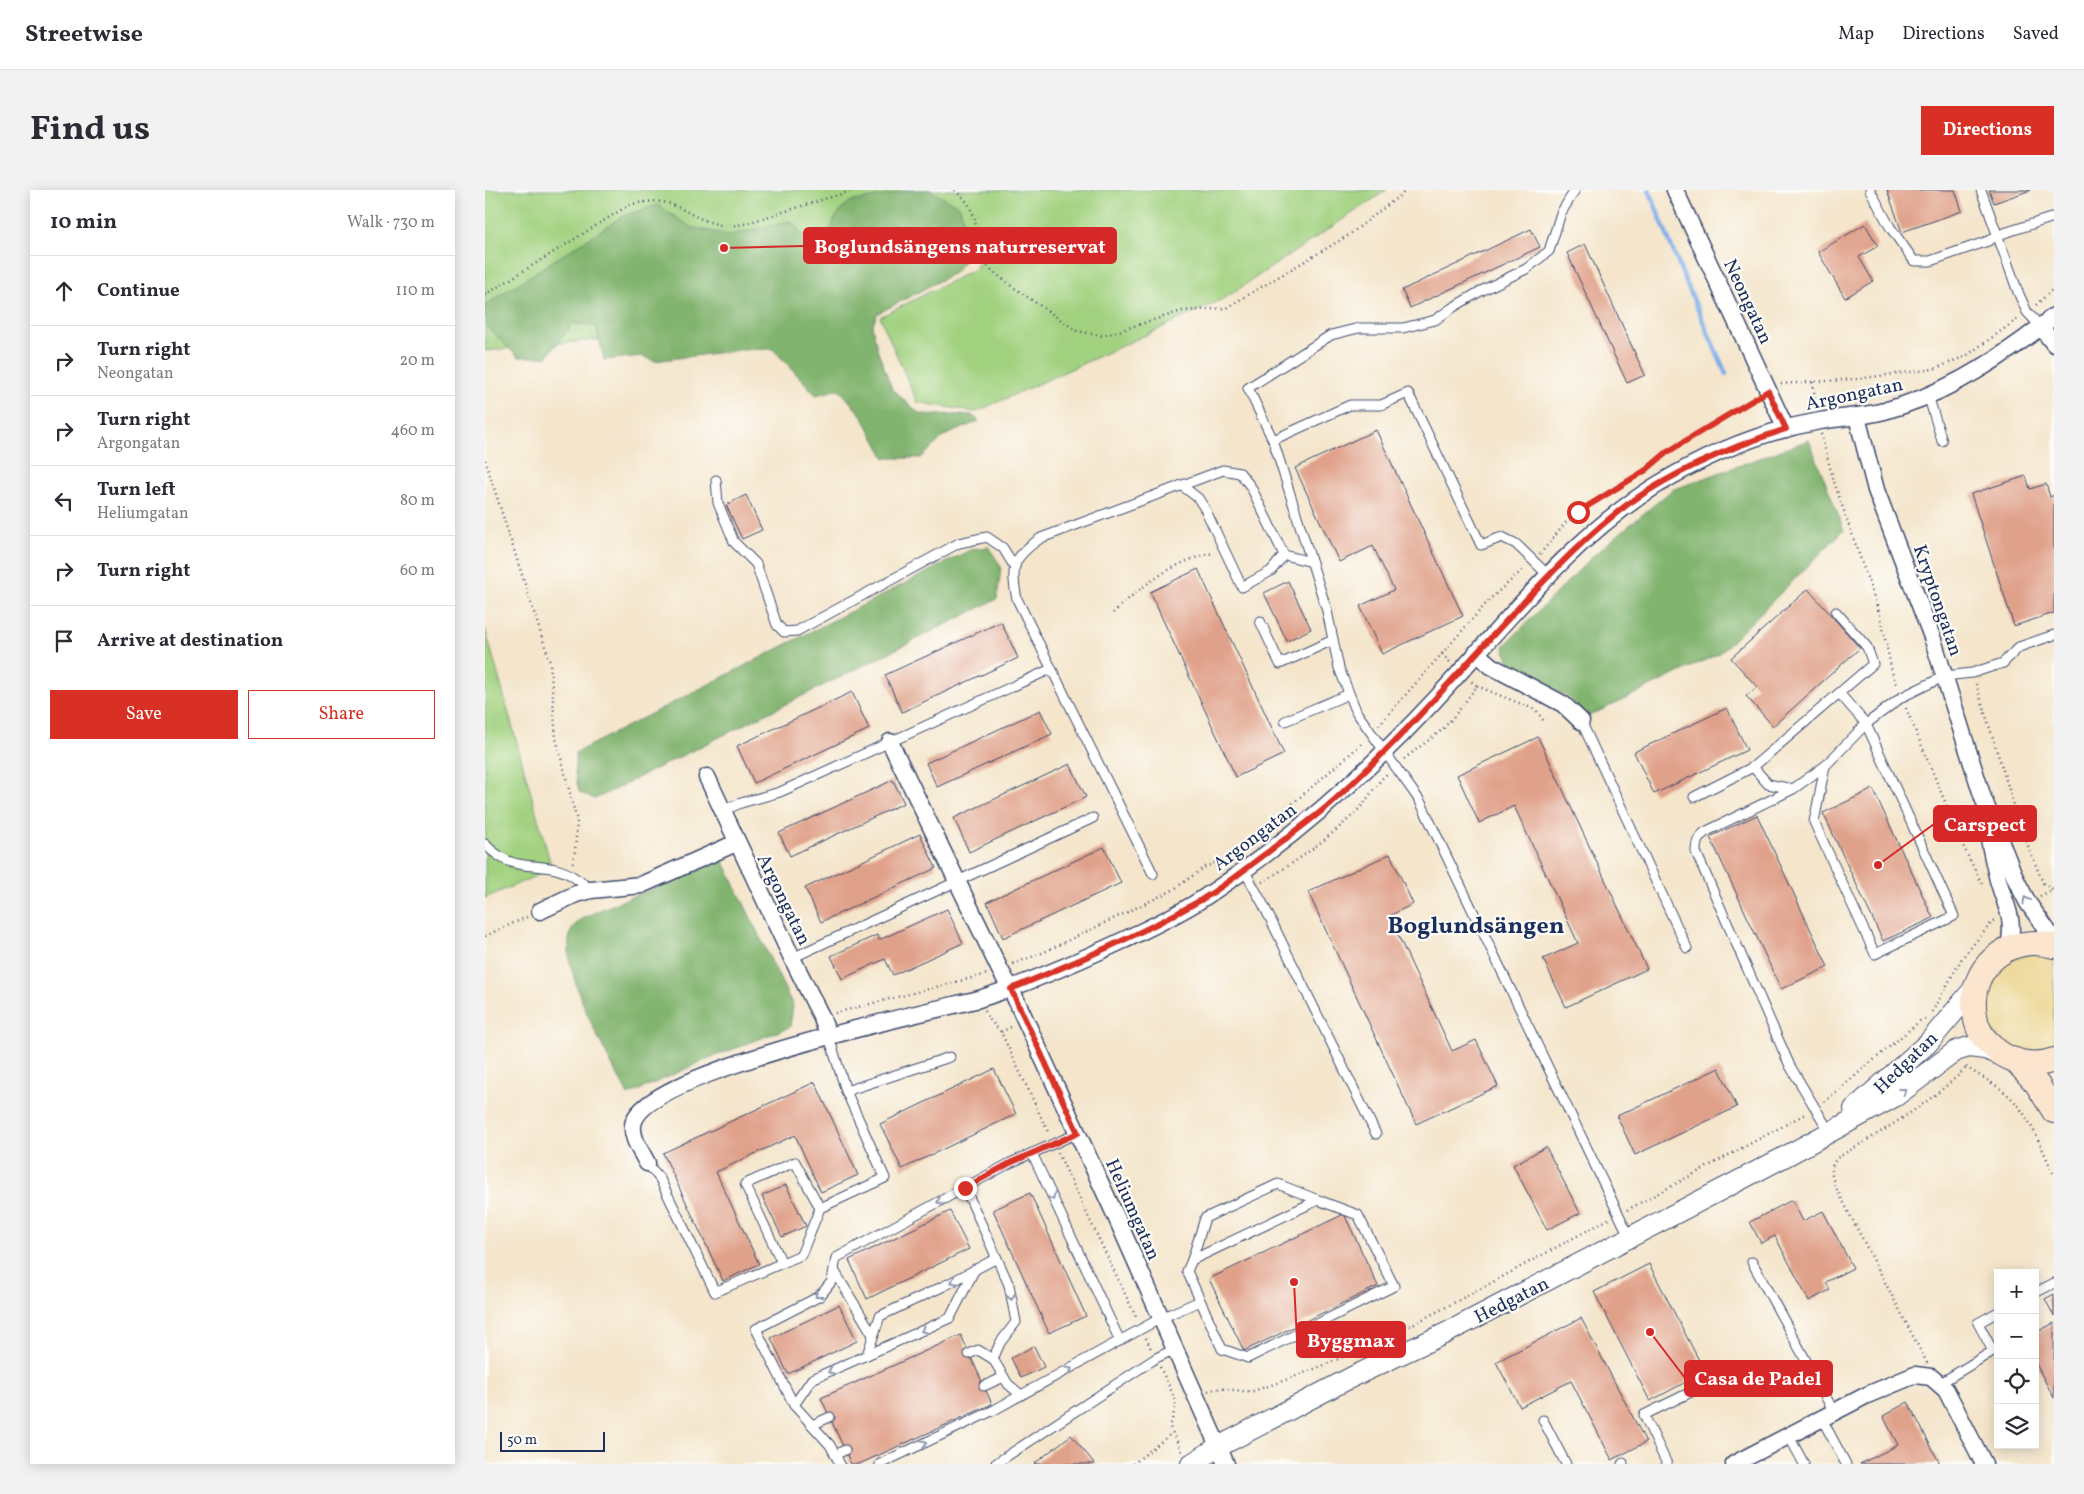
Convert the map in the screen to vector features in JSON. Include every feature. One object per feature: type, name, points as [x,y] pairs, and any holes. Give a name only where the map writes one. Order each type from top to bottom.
[{"type":"main road","points":[[2054,946],[2045,943],[2028,942],[2009,947],[1996,956],[1983,970],[1976,986],[1973,1006],[1977,1025],[1985,1039],[2037,1084],[2054,1111]]},
{"type":"main road","points":[[2010,1059],[2023,1063],[2045,1063],[2054,1060]]},
{"type":"street","name":"Neongatan","points":[[1675,190],[1786,429]]},
{"type":"street","name":"Argongatan","points":[[647,1163],[636,1142],[633,1128],[634,1120],[640,1111],[651,1101],[704,1076],[751,1058],[1011,989],[1100,951],[1153,926],[1203,899],[1328,805],[1385,753],[1435,700],[1476,652],[1601,525],[1656,486],[1686,468],[1738,445],[1786,429],[1823,420],[1857,417],[1885,411],[1928,395],[2003,355],[2054,316]]},
{"type":"street","points":[[2041,327],[2054,344]]},
{"type":"street","name":"Kryptongatan","points":[[1857,417],[1876,490],[1898,544],[1945,676],[1983,798],[2024,895],[2054,940]]},
{"type":"street","points":[[1476,652],[1491,666],[1563,704],[1581,722]]},
{"type":"street","points":[[890,742],[1000,970],[1011,989]]},
{"type":"street","name":"Argongatan","points":[[707,777],[736,843],[821,1016],[829,1037]]},
{"type":"street","name":"Kryptongatan","points":[[1983,798],[1991,852],[2000,886],[2010,913],[2012,930],[2009,947]]},
{"type":"street","points":[[540,911],[576,894],[591,890],[641,885],[736,843]]},
{"type":"street","name":"Hedgatan","points":[[1829,1131],[1928,1043],[1976,986]]},
{"type":"street","name":"Heliumgatan","points":[[1011,989],[1078,1133],[1222,1456]]},
{"type":"street","name":"Hedgatan","points":[[1187,1459],[1222,1456],[1352,1377],[1446,1333],[1789,1155],[1829,1131],[1897,1096],[1956,1051],[1969,1047],[1985,1049],[2010,1059]]},
{"type":"street","points":[[1734,1464],[1828,1416],[1915,1375],[1931,1377],[1946,1390],[1984,1464]]},
{"type":"lane","points":[[1575,190],[1561,213],[1549,250],[1526,269],[1479,292],[1435,320],[1403,328],[1359,328],[1331,335],[1248,388],[1273,440],[1327,611],[1339,668],[1357,713],[1420,801],[1630,1238]]},
{"type":"lane","points":[[1871,190],[1890,227],[1914,261],[1931,261],[1988,241],[1998,235],[2054,217]]},
{"type":"lane","points":[[1981,190],[2018,292],[2027,312],[2041,327]]},
{"type":"lane","points":[[1273,440],[1350,405],[1381,406],[1408,393],[1481,545],[1496,538],[1503,538],[1516,544],[1549,576]]},
{"type":"lane","points":[[1928,395],[1942,441]]},
{"type":"lane","points":[[1153,874],[1017,599],[1013,582],[1014,566],[1023,550],[1041,538],[1223,470],[1240,473],[1251,486],[1284,555],[1311,562]]},
{"type":"lane","points":[[716,480],[718,503],[734,542],[756,564],[777,625],[784,632],[797,631],[959,543],[987,537],[1003,548],[1014,566]]},
{"type":"lane","points":[[1181,485],[1198,498],[1242,587],[1271,571],[1284,555]]},
{"type":"lane","points":[[1694,797],[1753,767],[1873,664],[1867,647],[1836,612]]},
{"type":"lane","points":[[1259,621],[1280,664],[1333,640]]},
{"type":"lane","points":[[1829,1131],[1790,1066],[1697,852],[1696,843],[1705,832],[1793,789],[1825,766],[1866,724],[1902,697],[1945,676],[1972,673],[2003,663],[2019,647],[2054,635]]},
{"type":"lane","points":[[722,811],[741,803],[780,792],[1051,669]]},
{"type":"lane","points":[[1285,722],[1349,694]]},
{"type":"lane","points":[[1825,766],[1815,822],[1875,954],[1954,916],[1866,724],[1840,694]]},
{"type":"lane","points":[[1581,722],[1687,948]]},
{"type":"lane","points":[[1753,767],[1769,784],[1793,789]]},
{"type":"lane","points":[[792,958],[1093,818]]},
{"type":"lane","points":[[485,844],[501,857],[517,864],[555,868],[569,874],[585,883],[591,890]]},
{"type":"lane","points":[[1244,870],[1263,904],[1376,1134]]},
{"type":"lane","points":[[647,1163],[660,1179],[715,1292],[801,1255],[820,1208],[885,1178],[846,1091],[829,1037]]},
{"type":"lane","points":[[846,1091],[950,1057]]},
{"type":"lane","points":[[840,1464],[830,1445],[794,1405],[756,1329],[820,1296],[832,1281],[836,1258],[1010,1163],[1078,1133]]},
{"type":"lane","points":[[1032,1153],[1120,1341]]},
{"type":"lane","points":[[782,1263],[745,1184],[795,1162],[820,1208]]},
{"type":"lane","points":[[1278,1184],[1358,1214],[1394,1286],[1248,1358],[1222,1349],[1187,1271],[1192,1260],[1205,1218],[1278,1184]]},
{"type":"lane","points":[[965,1188],[1009,1285],[1016,1322],[1001,1343],[993,1359]]},
{"type":"lane","points":[[1192,1260],[1318,1200]]},
{"type":"lane","points":[[867,1355],[880,1316],[997,1258]]},
{"type":"lane","points":[[1752,1262],[1828,1416],[1846,1464]]},
{"type":"lane","points":[[794,1405],[812,1379],[950,1318],[975,1269]]},
{"type":"lane","points":[[834,1270],[873,1335]]},
{"type":"lane","points":[[2039,1291],[2054,1283]]},
{"type":"lane","points":[[880,1464],[994,1410],[1161,1318],[1200,1301]]},
{"type":"lane","points":[[1939,1384],[1993,1351],[1978,1323],[1994,1314]]},
{"type":"lane","points":[[995,1464],[1156,1358],[1175,1349]]},
{"type":"lane","points":[[969,1354],[978,1350],[993,1359],[1008,1384],[1021,1395]]},
{"type":"lane","points":[[984,1386],[1004,1378]]},
{"type":"lane","points":[[1667,1464],[1644,1415],[1693,1391]]},
{"type":"lane","points":[[812,1425],[830,1417]]},
{"type":"lane","points":[[1543,1420],[1566,1464]]},
{"type":"lane","points":[[1789,1436],[1804,1464]]},
{"type":"lane","points":[[835,1455],[845,1450]]},
{"type":"path","points":[[485,295],[629,205],[654,200],[664,202],[722,226],[731,226],[744,224],[855,190]]},
{"type":"path","points":[[955,190],[968,203],[974,216],[983,259],[989,268],[1009,286],[1077,331],[1103,336],[1182,311],[1225,308],[1349,235],[1407,190]]},
{"type":"path","points":[[1543,551],[1567,522],[1589,504],[1646,470],[1666,453],[1783,383],[1856,379],[1934,369],[1966,356],[2027,312],[2054,288]]},
{"type":"path","points":[[1813,382],[1816,405]]},
{"type":"path","points":[[1821,432],[1834,482],[1880,615],[1897,686]]},
{"type":"path","points":[[485,460],[550,662],[556,738],[577,821],[575,851],[569,874]]},
{"type":"path","points":[[1113,613],[1131,596],[1163,573],[1197,556],[1225,550]]},
{"type":"path","points":[[1385,719],[1491,598],[1524,570]]},
{"type":"path","points":[[1972,673],[2022,831],[2043,883],[2053,890],[2034,900]]},
{"type":"path","points":[[1477,686],[1536,710],[1545,723]]},
{"type":"path","points":[[1906,707],[1965,850],[1983,887]]},
{"type":"path","points":[[821,1016],[1000,970],[1042,953],[1173,890],[1205,867],[1220,861],[1245,846],[1360,746]]},
{"type":"path","points":[[485,936],[540,911]]},
{"type":"path","points":[[1176,1402],[1219,1388],[1247,1392],[1253,1391],[1339,1360],[1379,1342],[1795,1120],[1829,1099],[1920,1021],[1930,1018],[1934,1004],[1962,958],[1994,921],[1994,915]]},
{"type":"path","points":[[973,978],[979,999],[989,1019],[1001,1032],[1176,1402],[1170,1427],[1187,1459]]},
{"type":"path","points":[[1962,1062],[2011,1098],[2025,1115],[2054,1175]]},
{"type":"path","points":[[1925,1357],[1835,1186],[1831,1165],[1837,1158],[1913,1112],[1953,1081],[1967,1067]]},
{"type":"path","points":[[1133,1464],[1172,1432]]},
{"type":"green space","points":[[485,190],[1387,190],[1225,298],[976,412],[917,402],[880,317],[975,269],[990,243],[987,234],[869,305],[813,318],[485,351]]},
{"type":"green space","points":[[915,190],[929,190],[960,207],[971,253],[954,273],[877,314],[872,326],[877,348],[892,389],[920,414],[972,415],[979,421],[944,436],[921,458],[885,458],[862,416],[839,389],[816,395],[773,349],[739,350],[655,361],[641,356],[604,360],[596,326],[573,323],[547,357],[518,357],[485,325],[485,305],[623,216],[658,205],[690,227],[730,235],[791,221],[812,244],[825,243],[836,216],[849,202]]},
{"type":"green space","points":[[1809,440],[1844,530],[1720,653],[1587,717],[1568,697],[1510,667],[1504,646],[1595,554],[1672,490]]},
{"type":"green space","points":[[989,547],[1001,567],[997,599],[595,799],[579,792],[575,773],[575,753],[972,549]]},
{"type":"green space","points":[[485,628],[552,869],[485,898]]},
{"type":"green space","points":[[723,860],[793,1006],[790,1027],[710,1058],[628,1095],[597,1035],[575,983],[570,959],[569,938],[576,924],[592,914]]},
{"type":"sand","points":[[2035,952],[2054,957],[2054,1048],[2040,1053],[2023,1052],[2007,1045],[1994,1033],[1986,1018],[1983,1002],[1986,986],[2005,961]]},
{"type":"building","points":[[1887,190],[1955,190],[1962,211],[1902,232]]},
{"type":"building","points":[[1989,190],[2031,190],[1994,203]]},
{"type":"building","points":[[1865,224],[1878,246],[1859,257],[1873,281],[1845,298],[1818,252]]},
{"type":"building","points":[[1531,229],[1540,247],[1410,308],[1402,290]]},
{"type":"building","points":[[1585,244],[1645,375],[1627,383],[1567,253]]},
{"type":"building","points":[[1376,430],[1463,616],[1382,654],[1360,606],[1394,590],[1373,546],[1339,562],[1295,468]]},
{"type":"building","points":[[2026,476],[2030,489],[2046,484],[2050,497],[2054,495],[2054,613],[2014,626],[1971,494]]},
{"type":"building","points":[[746,495],[762,530],[742,539],[726,505]]},
{"type":"building","points":[[1198,569],[1284,754],[1236,777],[1150,592]]},
{"type":"building","points":[[1288,581],[1311,629],[1287,641],[1264,593]]},
{"type":"building","points":[[1808,589],[1860,648],[1773,726],[1746,696],[1757,687],[1731,658]]},
{"type":"building","points":[[1001,622],[1018,658],[902,712],[885,675]]},
{"type":"building","points":[[852,692],[869,729],[754,783],[737,746]]},
{"type":"building","points":[[1727,708],[1747,750],[1654,794],[1634,752]]},
{"type":"building","points":[[1040,710],[1052,734],[937,787],[926,763]]},
{"type":"building","points":[[1538,737],[1647,969],[1566,1007],[1543,959],[1578,943],[1514,806],[1479,823],[1457,775]]},
{"type":"building","points":[[1070,764],[1086,797],[969,852],[954,818]]},
{"type":"building","points":[[893,780],[904,803],[790,856],[779,833]]},
{"type":"building","points":[[1873,789],[1933,918],[1883,941],[1823,813]]},
{"type":"building","points":[[1757,815],[1828,967],[1781,989],[1710,837]]},
{"type":"building","points":[[920,834],[936,868],[821,922],[805,888]]},
{"type":"building","points":[[1104,847],[1121,883],[1003,938],[987,902]]},
{"type":"building","points":[[1390,854],[1413,904],[1389,916],[1452,1051],[1476,1040],[1498,1086],[1416,1124],[1308,892]]},
{"type":"building","points":[[947,909],[963,943],[893,975],[885,959],[842,979],[831,956],[877,935],[879,940]]},
{"type":"building","points":[[1719,1068],[1737,1107],[1635,1155],[1617,1116]]},
{"type":"building","points":[[994,1069],[1016,1114],[902,1169],[880,1124]]},
{"type":"building","points":[[815,1082],[858,1175],[821,1192],[795,1135],[716,1172],[759,1264],[723,1281],[663,1153]]},
{"type":"building","points":[[1546,1147],[1580,1213],[1547,1230],[1513,1165]]},
{"type":"building","points":[[786,1185],[806,1226],[782,1237],[762,1196]]},
{"type":"building","points":[[1030,1193],[1086,1316],[1049,1333],[993,1210]]},
{"type":"building","points":[[1792,1200],[1803,1221],[1823,1211],[1853,1268],[1826,1282],[1830,1290],[1809,1301],[1775,1236],[1761,1243],[1750,1222]]},
{"type":"building","points":[[950,1211],[969,1249],[867,1299],[849,1260]]},
{"type":"building","points":[[1344,1214],[1378,1286],[1244,1351],[1209,1279]]},
{"type":"building","points":[[1649,1264],[1705,1372],[1650,1401],[1594,1292]]},
{"type":"building","points":[[2054,1294],[2054,1316],[2045,1299]]},
{"type":"building","points":[[839,1305],[857,1341],[788,1374],[771,1338]]},
{"type":"building","points":[[1581,1318],[1646,1442],[1612,1460],[1571,1381],[1520,1407],[1496,1362]]},
{"type":"building","points":[[2054,1323],[2054,1398],[2039,1370],[2039,1331]]},
{"type":"building","points":[[961,1335],[992,1404],[859,1464],[851,1464],[821,1398]]},
{"type":"building","points":[[1034,1346],[1044,1367],[1021,1378],[1011,1358]]},
{"type":"building","points":[[1908,1402],[1940,1464],[1860,1464],[1898,1445],[1883,1416]]},
{"type":"building","points":[[1071,1435],[1095,1464],[1034,1464]]},
{"type":"waterway","points":[[1649,190],[1682,273],[1726,374]]},
{"type":"place","name":"Boglundsängens naturreservat","points":[[724,248]]},
{"type":"place","name":"Carspect","points":[[1878,865]]},
{"type":"place","name":"Byggmax","points":[[1294,1282]]},
{"type":"place","name":"Casa de Padel","points":[[1650,1332]]},
{"type":"district","name":"Boglundsängen","points":[[1476,925]]},
{"type":"route","points":[[965,1188],[1010,1163],[1078,1133],[1011,989],[1100,951],[1153,926],[1203,899],[1299,829],[1385,753],[1435,700],[1476,652],[1601,525],[1629,504],[1686,468],[1738,445],[1786,429],[1768,391],[1666,453],[1646,470],[1605,493],[1578,512]]}]
